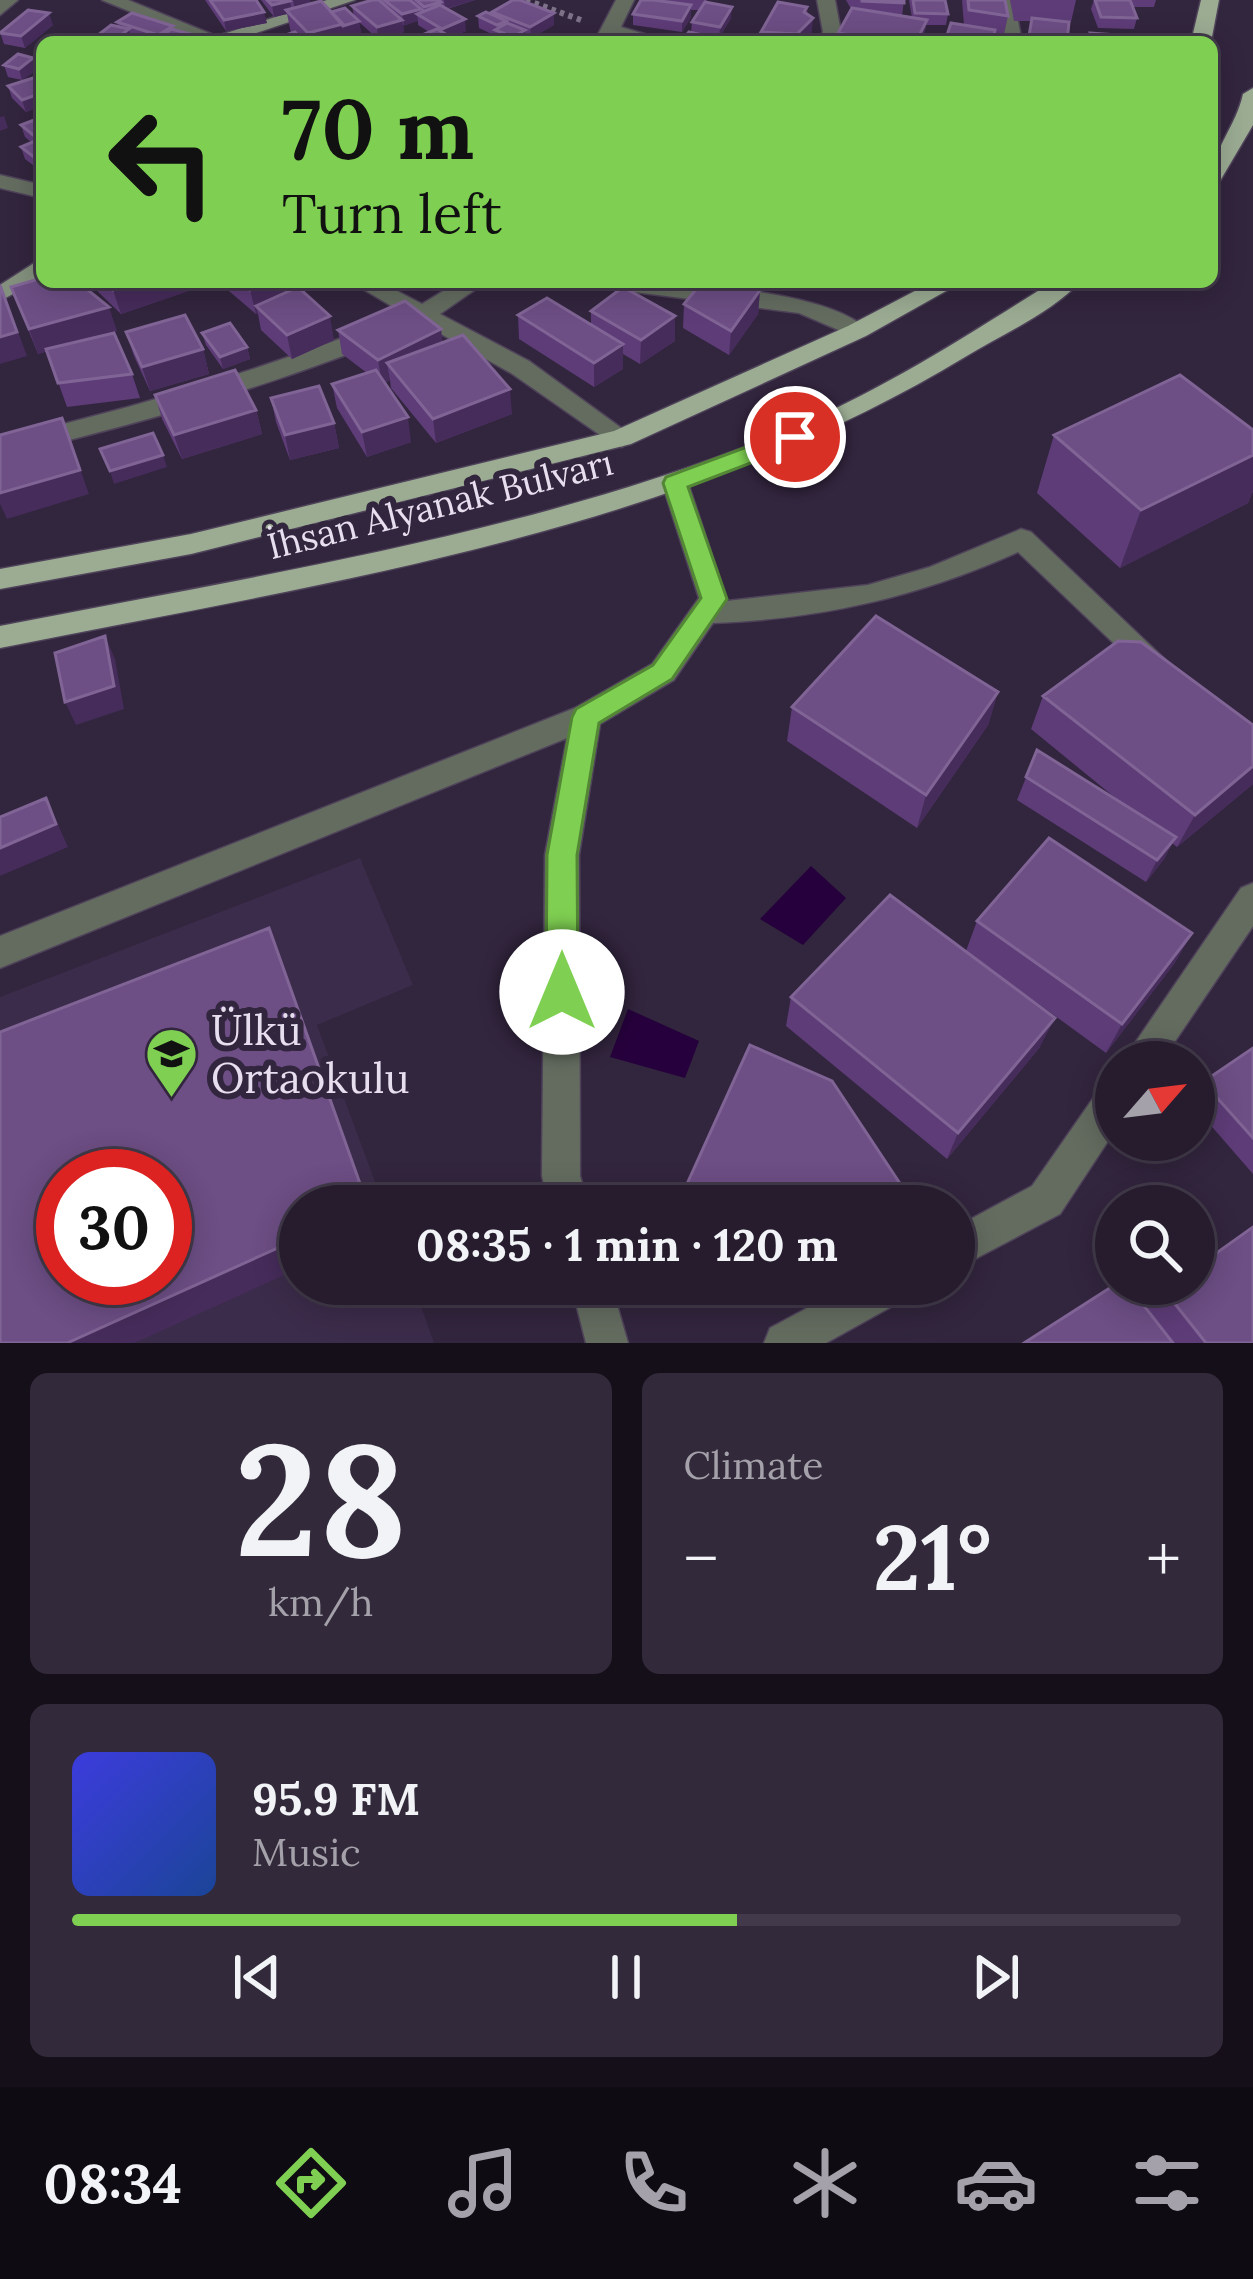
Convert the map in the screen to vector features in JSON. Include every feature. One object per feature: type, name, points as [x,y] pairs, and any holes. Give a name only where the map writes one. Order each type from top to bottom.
[{"type":"main road","points":[[1202,36],[1210,0]]},
{"type":"main road","points":[[1218,166],[1249,115],[1253,94]]},
{"type":"main road","name":"İhsan Alyanak Bulvarı","points":[[0,579],[191,544],[622,438],[857,331],[936,288]]},
{"type":"main road","name":"İhsan Alyanak Bulvarı","points":[[0,637],[434,549],[675,483],[795,437],[910,382],[1058,288]]},
{"type":"street","points":[[0,9],[9,0]]},
{"type":"street","points":[[111,0],[215,36]]},
{"type":"street","points":[[233,36],[346,0]]},
{"type":"street","points":[[608,36],[625,0]]},
{"type":"street","points":[[826,0],[830,36]]},
{"type":"street","points":[[1005,0],[1011,36]]},
{"type":"street","points":[[0,181],[36,190]]},
{"type":"street","points":[[0,294],[36,271]]},
{"type":"street","points":[[376,288],[520,367],[622,438]]},
{"type":"street","points":[[0,448],[118,421],[296,364],[413,320],[464,288]]},
{"type":"street","points":[[657,288],[804,307],[857,331]]},
{"type":"street","points":[[0,952],[586,717],[663,672],[714,599],[675,483]]},
{"type":"street","points":[[705,613],[802,610],[859,602],[944,575],[1021,539],[1187,694]]},
{"type":"street","points":[[563,1185],[562,855],[586,717]]},
{"type":"street","points":[[1154,1041],[1253,898]]},
{"type":"street","points":[[975,1239],[1046,1200],[1095,1128]]},
{"type":"street","points":[[597,1305],[607,1343]]},
{"type":"street","points":[[784,1343],[854,1305]]},
{"type":"path","points":[[526,0],[608,36]]},
{"type":"shaded area","name":"Ülkü Ortaokulu","points":[[360,858],[413,985],[317,1025],[376,1185],[279,1185],[279,1305],[420,1305],[434,1343],[0,1343],[0,997]]},
{"type":"shaded area","points":[[811,866],[846,898],[803,945],[760,919]]},
{"type":"shaded area","points":[[628,1009],[699,1041],[685,1078],[610,1057]]},
{"type":"building","points":[[210,0],[256,0],[264,12],[224,20]]},
{"type":"building","points":[[379,0],[402,20],[377,27],[352,6]]},
{"type":"building","points":[[384,0],[410,0],[421,9],[402,14]]},
{"type":"building","points":[[416,0],[439,0],[441,2],[424,7]]},
{"type":"building","points":[[513,0],[554,13],[530,27],[492,12]]},
{"type":"building","points":[[641,0],[691,5],[682,21],[633,14]]},
{"type":"building","points":[[913,0],[945,0],[948,14],[915,13]]},
{"type":"building","points":[[968,0],[1005,0],[1008,16],[969,10]]},
{"type":"building","points":[[1095,0],[1130,0],[1137,18],[1101,17]]},
{"type":"building","points":[[321,1],[343,24],[308,33],[286,10]]},
{"type":"building","points":[[705,2],[732,7],[720,27],[692,22]]},
{"type":"building","points":[[778,2],[807,7],[804,12],[813,18],[797,34],[761,32]]},
{"type":"building","points":[[440,5],[465,19],[442,29],[417,14]]},
{"type":"building","points":[[345,8],[359,21],[343,26],[331,12]]},
{"type":"building","points":[[852,8],[927,20],[919,36],[838,33]]},
{"type":"building","points":[[28,10],[49,13],[21,36],[0,33]]},
{"type":"building","points":[[486,12],[506,21],[497,25],[478,16]]},
{"type":"building","points":[[132,13],[173,26],[158,35],[117,22]]},
{"type":"building","points":[[1032,18],[1069,22],[1068,36],[1029,36]]},
{"type":"building","points":[[507,23],[525,30],[510,36],[495,30]]},
{"type":"building","points":[[951,23],[995,30],[994,36],[947,36]]},
{"type":"building","points":[[111,25],[129,29],[120,36],[98,35]]},
{"type":"building","points":[[171,29],[190,34],[187,36],[162,36]]},
{"type":"building","points":[[437,29],[449,36],[420,36]]},
{"type":"building","points":[[18,54],[33,58],[19,69],[4,65]]},
{"type":"building","points":[[33,78],[36,95],[22,100],[8,86]]},
{"type":"building","points":[[36,119],[36,134],[33,135],[21,125]]},
{"type":"building","points":[[36,141],[36,159],[21,147]]},
{"type":"building","points":[[36,280],[36,288],[85,288],[109,307],[29,329],[11,287]]},
{"type":"building","points":[[0,285],[17,332],[0,337]]},
{"type":"building","points":[[299,288],[330,316],[287,335],[256,306]]},
{"type":"building","points":[[625,288],[675,316],[641,340],[591,311]]},
{"type":"building","points":[[697,288],[760,290],[731,331],[684,304]]},
{"type":"building","points":[[547,298],[623,344],[594,363],[518,315]]},
{"type":"building","points":[[405,301],[441,329],[378,360],[338,330]]},
{"type":"building","points":[[185,315],[203,349],[142,367],[126,332]]},
{"type":"building","points":[[230,323],[247,347],[220,357],[202,333]]},
{"type":"building","points":[[114,333],[132,374],[58,383],[46,349]]},
{"type":"building","points":[[463,335],[510,389],[433,419],[387,363]]},
{"type":"building","points":[[235,370],[256,410],[174,435],[155,395]]},
{"type":"building","points":[[376,370],[408,417],[362,432],[332,384]]},
{"type":"building","points":[[1180,375],[1253,430],[1253,455],[1141,510],[1054,435]]},
{"type":"building","points":[[319,386],[334,423],[285,435],[271,398]]},
{"type":"building","points":[[62,418],[80,470],[0,493],[0,435]]},
{"type":"building","points":[[153,433],[163,455],[110,471],[100,449]]},
{"type":"building","points":[[876,616],[998,692],[926,795],[792,707]]},
{"type":"building","points":[[105,636],[114,686],[65,702],[55,653]]},
{"type":"building","points":[[1118,641],[1141,642],[1253,725],[1253,766],[1195,815],[1043,696]]},
{"type":"building","points":[[1037,750],[1176,837],[1157,860],[1026,777]]},
{"type":"building","points":[[46,798],[56,824],[0,848],[0,817]]},
{"type":"building","points":[[1049,838],[1192,933],[1122,1024],[977,921]]},
{"type":"building","points":[[890,895],[1055,1018],[958,1133],[791,997]]},
{"type":"building","name":"Ülkü Ortaokulu","points":[[269,928],[361,1185],[279,1185],[279,1247],[192,1287],[192,1149],[36,1149],[36,1305],[151,1305],[67,1343],[0,1343],[0,1032]]},
{"type":"building","points":[[750,1045],[832,1081],[901,1185],[687,1185]]},
{"type":"building","points":[[1253,1048],[1253,1138],[1215,1095],[1215,1074]]},
{"type":"building","points":[[1253,1227],[1253,1343],[1206,1343],[1176,1305],[1215,1305],[1215,1254]]},
{"type":"building","points":[[1095,1297],[1095,1305],[1143,1305],[1173,1343],[1024,1343]]},
{"type":"place","name":"Ülkü Ortaokulu","points":[[172,1100]]},
{"type":"route","points":[[562,992],[562,855],[586,717],[663,672],[714,599],[675,483],[795,437]]}]
